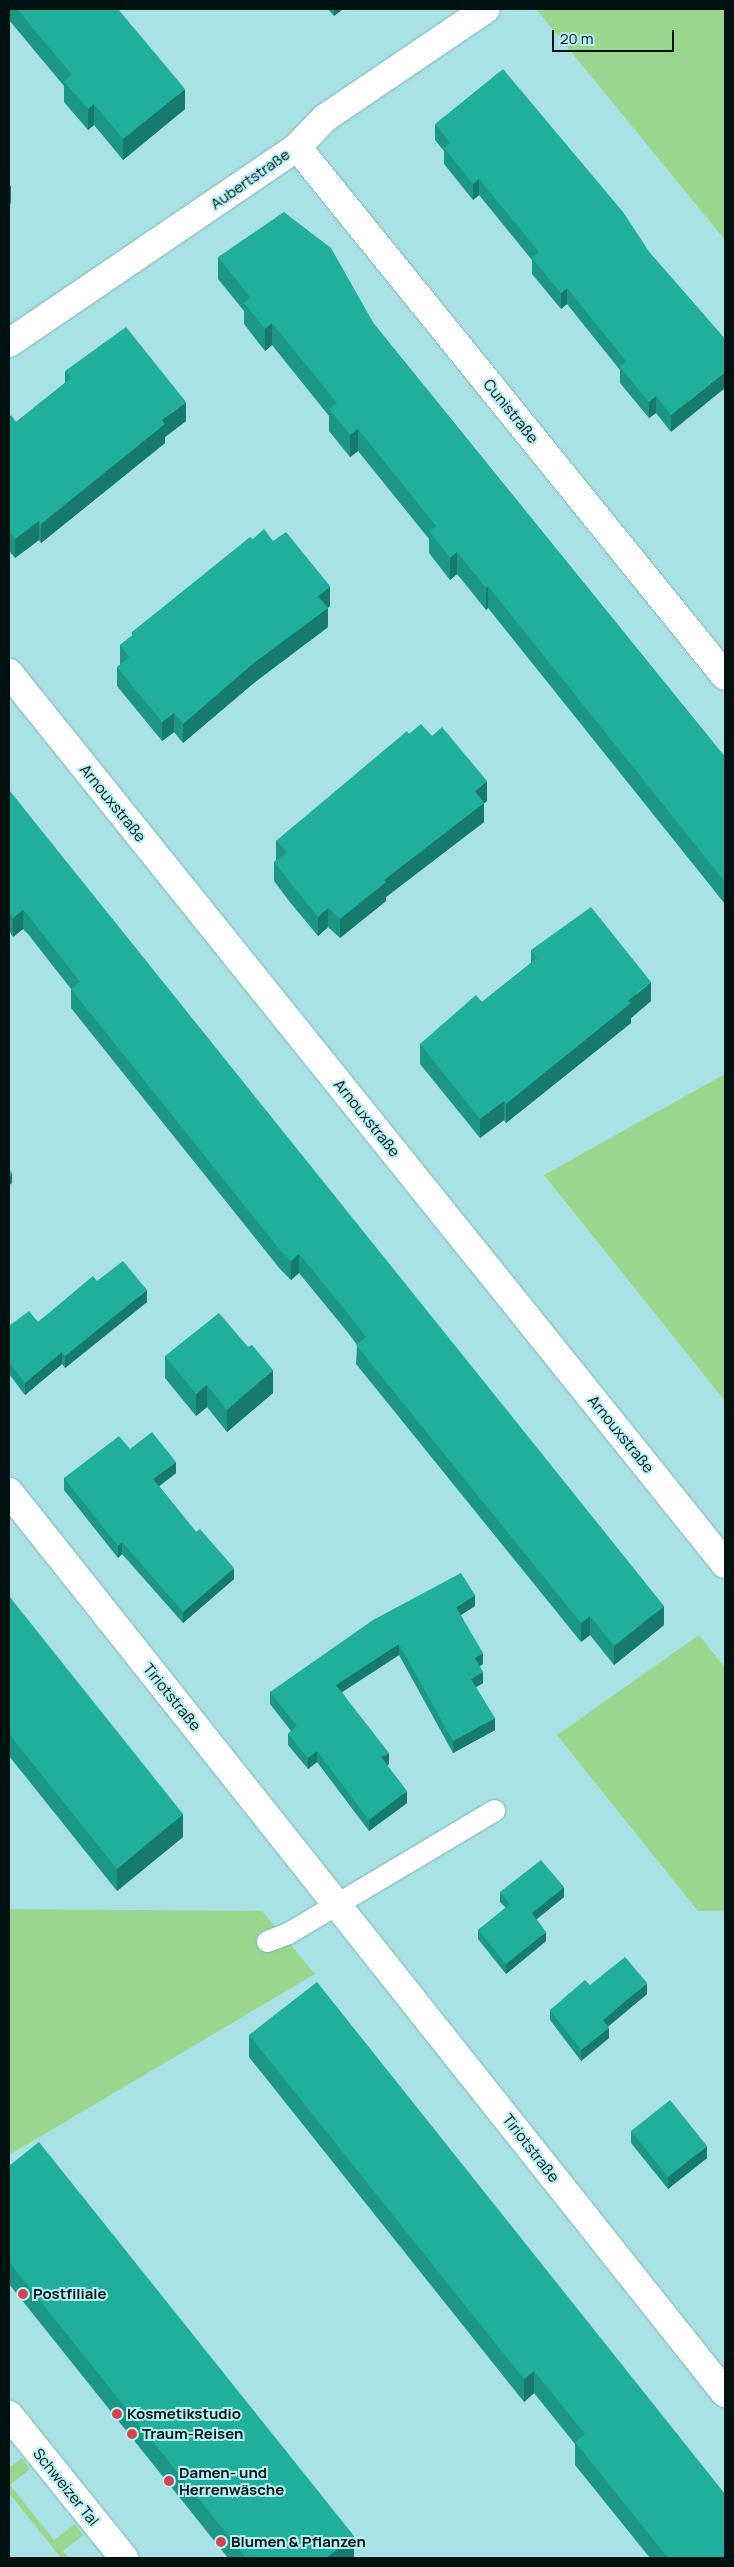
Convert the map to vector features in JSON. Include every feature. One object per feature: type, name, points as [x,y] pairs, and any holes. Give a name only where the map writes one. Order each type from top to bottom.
[{"type":"street","name":"Aubertstraße","points":[[9,343],[297,146],[325,118],[486,9]]},
{"type":"street","name":"Cunistraße","points":[[297,146],[725,676]]},
{"type":"street","name":"Arnouxstraße","points":[[9,673],[725,1564]]},
{"type":"street","name":"Tiriotstraße","points":[[9,1492],[725,2393]]},
{"type":"street","name":"Schweizer Tal","points":[[9,2415],[124,2558]]},
{"type":"lane","points":[[267,1941],[288,1933],[494,1810]]},
{"type":"green space","points":[[536,9],[725,9],[725,240]]},
{"type":"green space","points":[[725,1074],[725,1401],[544,1175]]},
{"type":"green space","points":[[699,1635],[725,1668],[725,1911],[698,1911],[557,1735]]},
{"type":"green space","points":[[9,1909],[262,1911],[315,1974],[9,2155]]},
{"type":"green space","points":[[22,2458],[30,2469],[10,2485],[54,2540],[75,2524],[83,2535],[63,2551],[69,2558],[61,2558],[9,2493],[9,2468]]},
{"type":"building","points":[[17,9],[118,9],[185,89],[123,139],[94,104],[88,109],[64,82],[72,75]]},
{"type":"building","points":[[503,69],[623,212],[650,253],[725,339],[725,372],[671,415],[656,396],[649,402],[620,367],[626,361],[567,288],[561,293],[532,258],[539,252],[479,179],[473,184],[444,148],[450,143],[435,124]]},
{"type":"building","points":[[284,212],[331,248],[374,324],[725,757],[725,882],[488,586],[486,588],[457,552],[450,558],[429,531],[436,526],[358,429],[350,435],[329,409],[337,403],[272,323],[265,329],[244,303],[250,297],[218,257]]},
{"type":"building","points":[[126,327],[186,402],[162,420],[165,424],[41,524],[39,521],[15,539],[9,532],[9,417],[11,415],[16,422],[71,378],[65,371]]},
{"type":"building","points":[[264,529],[273,541],[286,532],[330,586],[318,596],[328,608],[255,662],[183,724],[174,713],[162,722],[117,667],[129,657],[120,645],[134,634],[132,632],[250,537],[253,539]]},
{"type":"building","points":[[421,724],[432,736],[442,727],[487,781],[475,791],[484,803],[384,880],[386,882],[340,919],[328,908],[318,917],[274,862],[287,852],[276,841],[407,731],[409,734]]},
{"type":"building","points":[[9,790],[664,1606],[614,1646],[590,1616],[581,1623],[356,1345],[366,1337],[299,1254],[291,1261],[280,1250],[71,989],[80,982],[28,915],[23,910],[13,918],[9,912]]},
{"type":"building","points":[[591,907],[651,982],[628,1001],[631,1003],[506,1104],[504,1101],[480,1119],[420,1044],[476,995],[482,1002],[537,958],[531,950]]},
{"type":"building","points":[[123,1261],[147,1290],[65,1356],[62,1352],[25,1383],[9,1362],[9,1326],[29,1311],[38,1322],[93,1276],[97,1281]]},
{"type":"building","points":[[219,1313],[248,1347],[252,1345],[273,1370],[227,1410],[207,1385],[196,1394],[165,1356]]},
{"type":"building","points":[[152,1432],[176,1462],[153,1479],[196,1532],[200,1529],[234,1568],[183,1612],[122,1542],[118,1546],[64,1478],[119,1436],[130,1449]]},
{"type":"building","points":[[461,1573],[475,1595],[456,1607],[483,1653],[475,1658],[483,1672],[471,1679],[495,1718],[453,1741],[399,1644],[336,1685],[389,1753],[381,1757],[407,1791],[369,1820],[317,1751],[308,1758],[288,1734],[297,1726],[270,1692],[373,1620]]},
{"type":"building","points":[[9,1596],[183,1814],[117,1869],[9,1734]]},
{"type":"building","points":[[541,1860],[564,1887],[532,1913],[546,1932],[506,1964],[478,1930],[510,1904],[500,1892]]},
{"type":"building","points":[[625,1957],[647,1983],[603,2020],[609,2028],[581,2050],[550,2010],[585,1980],[590,1985]]},
{"type":"building","points":[[317,1982],[725,2494],[725,2558],[668,2558],[575,2442],[585,2434],[534,2371],[524,2379],[249,2035]]},
{"type":"building","points":[[670,2100],[707,2146],[668,2177],[631,2131]]},
{"type":"building","points":[[39,2142],[354,2536],[326,2558],[246,2558],[9,2262],[9,2166]]},
{"type":"place","name":"Postfiliale","points":[[23,2294]]},
{"type":"place","name":"Kosmetikstudio","points":[[117,2414]]},
{"type":"place","name":"Traum-Reisen","points":[[132,2434]]},
{"type":"place","name":"Damen- und Herrenwäsche","points":[[169,2481]]},
{"type":"place","name":"Blumen & Pflanzen","points":[[221,2542]]}]
